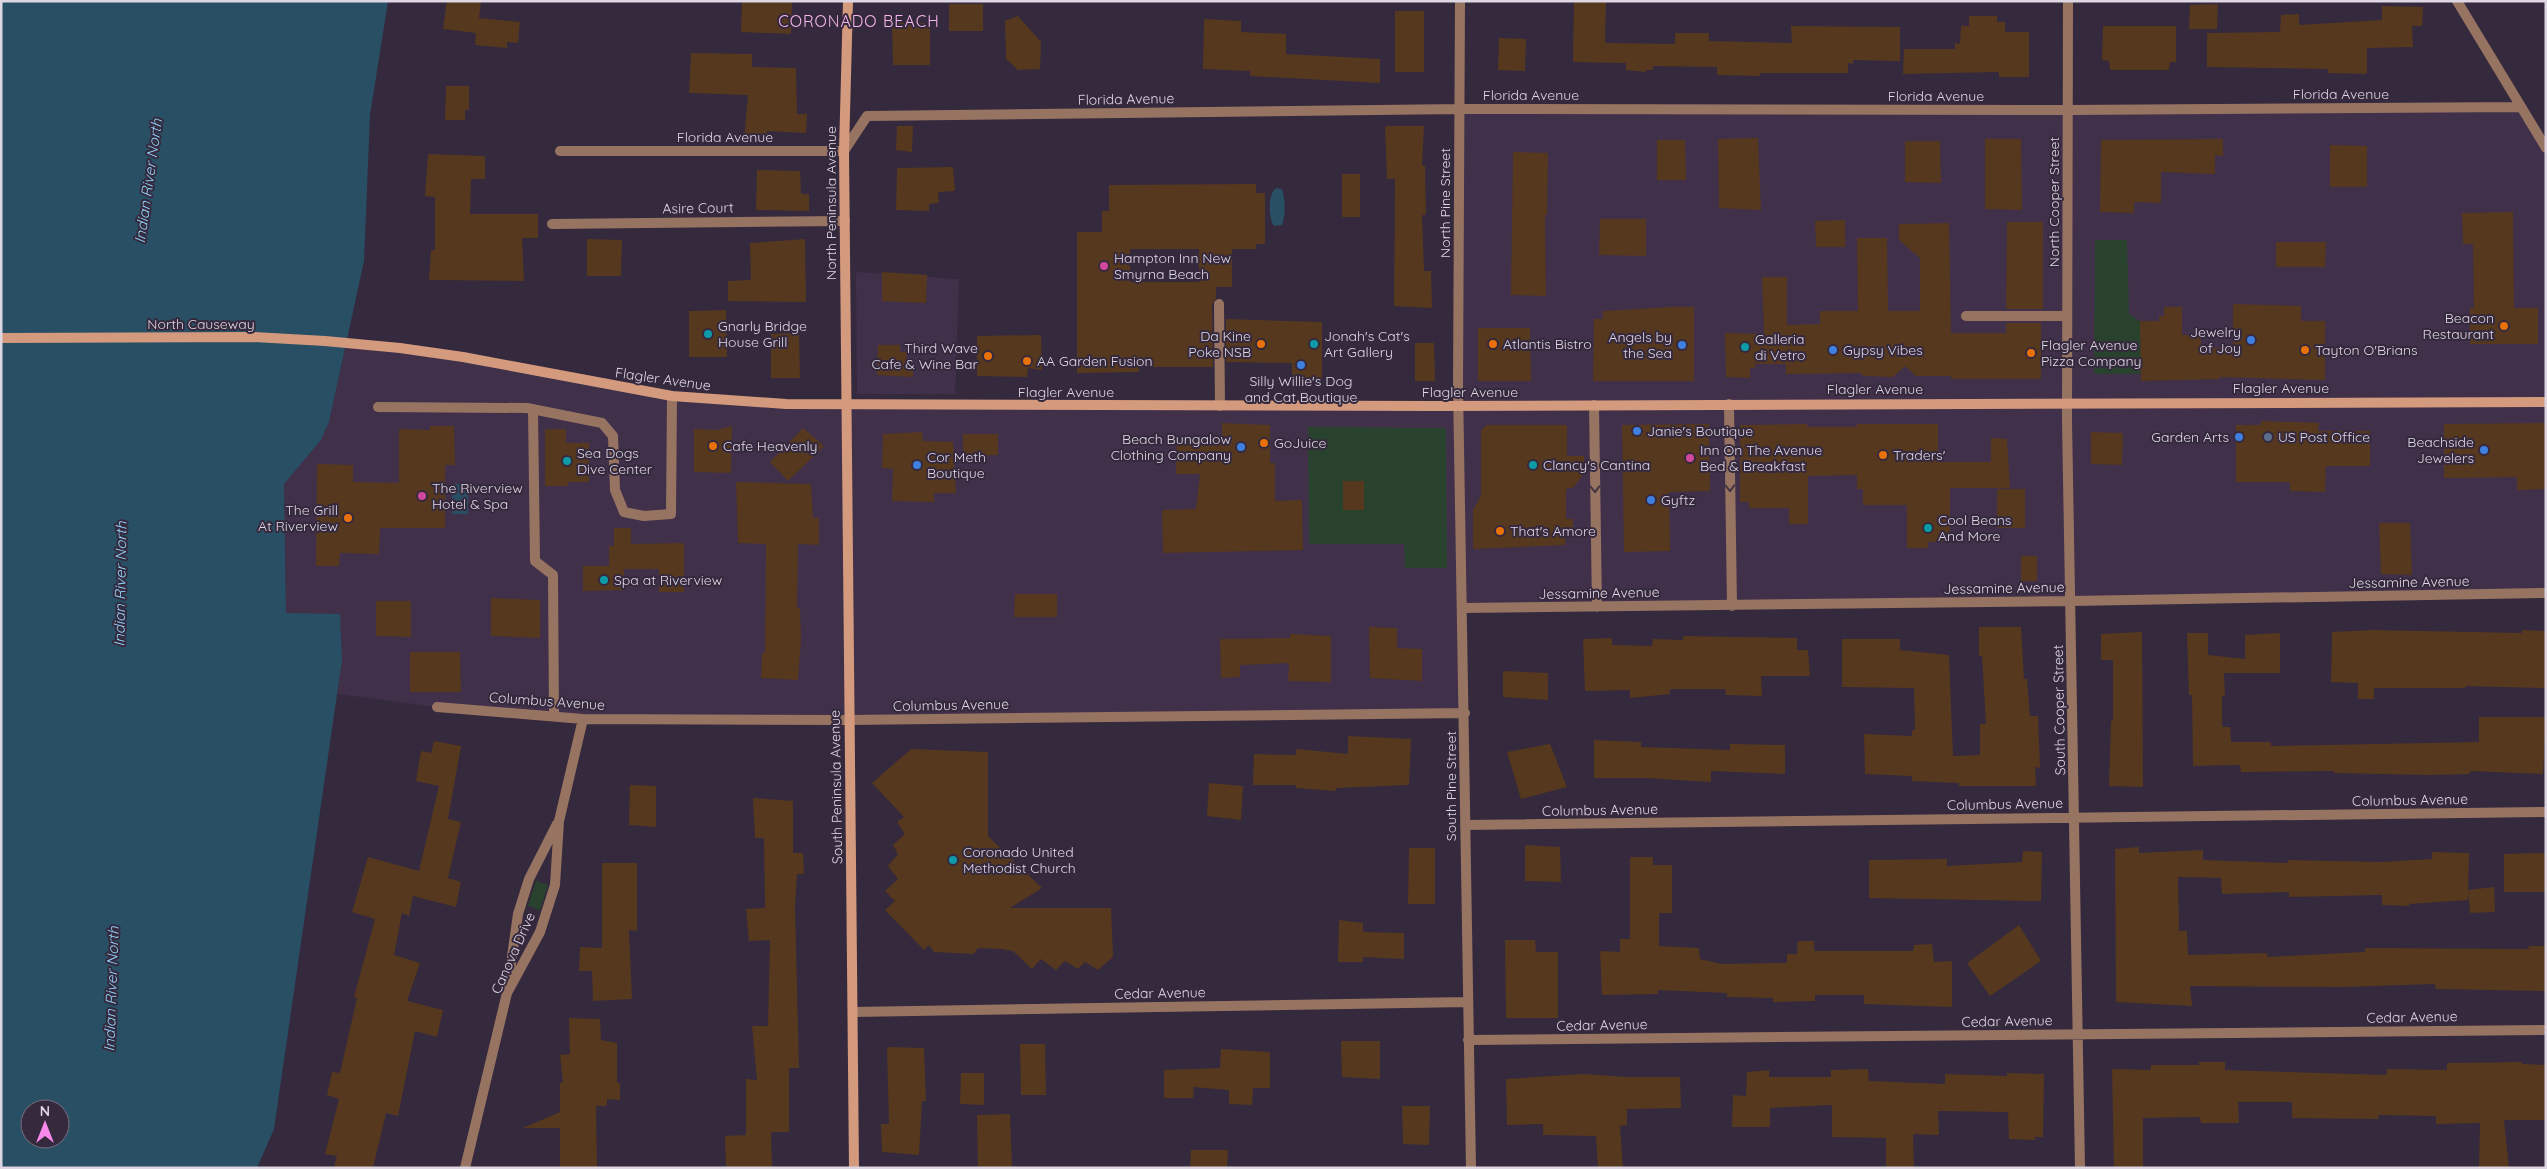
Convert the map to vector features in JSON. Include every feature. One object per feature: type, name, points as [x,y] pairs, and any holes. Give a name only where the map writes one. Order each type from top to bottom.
[{"type":"street","name":"North Peninsula Avenue","points":[[846,406],[844,151],[848,1]]},
{"type":"street","name":"North Pine Street","points":[[1458,405],[1460,1]]},
{"type":"street","name":"North Cooper Street","points":[[2068,1],[2068,402]]},
{"type":"street","points":[[2457,1],[2546,148]]},
{"type":"street","name":"Florida Avenue","points":[[560,151],[844,151],[867,116],[1460,109],[2068,110],[2521,106]]},
{"type":"street","name":"Asire Court","points":[[552,224],[845,221]]},
{"type":"street","points":[[1219,304],[1220,406]]},
{"type":"street","points":[[1966,316],[2068,316]]},
{"type":"street","name":"North Causeway","points":[[1,338],[252,337],[400,348]]},
{"type":"street","name":"Flagler Avenue","points":[[400,348],[672,396],[730,402],[846,406],[2546,402]]},
{"type":"street","points":[[378,407],[533,409],[602,423],[613,436],[615,490],[624,512],[644,516],[671,514],[672,396]]},
{"type":"street","name":"South Cooper Street","points":[[2068,402],[2080,1168]]},
{"type":"street","points":[[1728,404],[1732,606]]},
{"type":"street","name":"South Pine Street","points":[[1458,405],[1471,1168]]},
{"type":"street","points":[[1594,405],[1596,606]]},
{"type":"street","name":"South Peninsula Avenue","points":[[846,406],[854,1168]]},
{"type":"street","points":[[533,409],[535,561],[553,575],[554,716]]},
{"type":"street","name":"Jessamine Avenue","points":[[1462,608],[1732,606],[2546,593]]},
{"type":"street","name":"Columbus Avenue","points":[[438,706],[583,719],[849,720],[1464,713]]},
{"type":"street","name":"Canova Drive","points":[[465,1168],[507,993],[540,932],[555,885],[559,821],[583,719]]},
{"type":"street","name":"Columbus Avenue","points":[[1464,825],[2546,812]]},
{"type":"street","points":[[507,993],[518,914],[529,879],[559,821]]},
{"type":"street","name":"Cedar Avenue","points":[[853,1012],[1468,1002]]},
{"type":"street","name":"Cedar Avenue","points":[[1468,1040],[2546,1030]]},
{"type":"shaded area","points":[[2521,107],[2546,148],[2546,593],[1462,608],[1465,713],[583,719],[437,707],[337,694],[342,660],[286,614],[284,484],[321,440],[329,422],[347,341],[730,402],[1458,405],[1460,109]]},
{"type":"shaded area","points":[[856,272],[959,279],[955,394],[857,394]]},
{"type":"green space","points":[[2095,240],[2127,240],[2129,314],[2140,321],[2141,374],[2094,374]]},
{"type":"green space","points":[[1308,427],[1446,428],[1447,568],[1405,568],[1404,544],[1309,544]]},
{"type":"green space","points":[[536,881],[548,885],[540,910],[528,906]]},
{"type":"water","name":"Indian River North","points":[[1,1],[388,1],[370,115],[364,261],[329,422],[321,440],[284,484],[286,613],[340,614],[342,660],[274,1129],[257,1168],[1,1168]]},
{"type":"water","points":[[1276,188],[1282,189],[1285,211],[1282,225],[1274,226],[1271,217],[1270,200]]},
{"type":"water","points":[[452,484],[468,484],[468,514],[452,514]]},
{"type":"building","points":[[447,1],[481,1],[479,18],[520,22],[518,43],[507,42],[507,48],[475,45],[476,33],[443,29]]},
{"type":"building","points":[[742,1],[792,1],[791,34],[741,32]]},
{"type":"building","points":[[1574,1],[1606,1],[1605,43],[1675,44],[1675,33],[1709,33],[1709,41],[1792,43],[1791,26],[1900,27],[1900,61],[1853,60],[1853,64],[1848,63],[1848,73],[1760,73],[1760,76],[1717,75],[1717,67],[1653,66],[1653,70],[1646,70],[1646,72],[1626,70],[1626,63],[1573,62]]},
{"type":"building","points":[[949,4],[983,4],[983,31],[949,31]]},
{"type":"building","points":[[2218,4],[2217,29],[2189,29],[2190,5]]},
{"type":"building","points":[[2382,6],[2423,7],[2422,26],[2412,26],[2413,47],[2367,48],[2367,74],[2328,73],[2328,69],[2207,67],[2207,33],[2280,32],[2281,15],[2299,14],[2299,25],[2382,20]]},
{"type":"building","points":[[1395,11],[1424,11],[1424,72],[1395,72]]},
{"type":"building","points":[[1018,16],[1041,42],[1040,69],[1018,70],[1006,59],[1005,21]]},
{"type":"building","points":[[1969,16],[1997,16],[1997,22],[2005,22],[2005,32],[2029,32],[2029,77],[1999,77],[1999,72],[1903,74],[1904,49],[1955,49],[1955,43],[1960,44],[1961,26],[1969,26]]},
{"type":"building","points":[[1204,19],[1241,21],[1241,32],[1286,34],[1286,54],[1380,59],[1380,83],[1250,76],[1250,71],[1203,69]]},
{"type":"building","points":[[892,23],[930,23],[930,65],[893,65]]},
{"type":"building","points":[[2103,26],[2176,26],[2176,62],[2170,62],[2169,70],[2110,70],[2109,61],[2102,60]]},
{"type":"building","points":[[1499,38],[1526,39],[1525,71],[1498,70]]},
{"type":"building","points":[[691,53],[752,54],[752,67],[796,68],[797,114],[807,114],[806,133],[767,131],[767,141],[744,140],[748,95],[689,93]]},
{"type":"building","points":[[446,86],[469,86],[469,110],[465,110],[465,120],[445,120]]},
{"type":"building","points":[[897,126],[913,126],[912,152],[896,150]]},
{"type":"building","points":[[1385,126],[1424,126],[1422,165],[1425,166],[1426,215],[1422,215],[1424,271],[1431,271],[1432,308],[1394,306],[1395,179],[1387,179]]},
{"type":"building","points":[[1758,138],[1761,210],[1719,208],[1718,139]]},
{"type":"building","points":[[1985,139],[2021,139],[2022,210],[1985,209]]},
{"type":"building","points":[[2223,139],[2223,156],[2215,155],[2215,174],[2161,172],[2161,203],[2134,202],[2134,213],[2100,212],[2101,140]]},
{"type":"building","points":[[1657,140],[1685,140],[1686,180],[1657,180]]},
{"type":"building","points":[[1905,141],[1940,141],[1941,183],[1905,182]]},
{"type":"building","points":[[2330,145],[2367,146],[2367,187],[2330,187]]},
{"type":"building","points":[[1513,152],[1548,153],[1547,215],[1545,215],[1546,296],[1511,295]]},
{"type":"building","points":[[428,154],[485,156],[485,179],[471,179],[470,214],[538,214],[538,238],[522,238],[524,281],[429,280],[431,250],[435,250],[435,197],[425,196]]},
{"type":"building","points":[[953,167],[955,191],[938,192],[939,203],[929,204],[929,211],[896,210],[897,168]]},
{"type":"building","points":[[757,170],[800,171],[801,194],[809,194],[809,211],[756,210]]},
{"type":"building","points":[[1342,174],[1360,174],[1360,217],[1342,217]]},
{"type":"building","name":"Hampton Inn New Smyrna Beach","points":[[1256,184],[1256,193],[1265,193],[1265,244],[1256,244],[1256,249],[1232,249],[1232,287],[1216,287],[1216,298],[1212,304],[1213,367],[1139,367],[1139,372],[1077,373],[1077,232],[1102,232],[1102,211],[1109,211],[1109,185]],"holes":[[[1130,249],[1199,249],[1199,282],[1130,282]]]},
{"type":"building","points":[[2513,212],[2514,308],[2538,308],[2538,344],[2470,344],[2470,308],[2474,308],[2473,244],[2463,244],[2462,213]]},
{"type":"building","points":[[1600,219],[1646,219],[1646,256],[1599,255]]},
{"type":"building","points":[[1845,220],[1845,247],[1816,247],[1815,221]]},
{"type":"building","points":[[2007,222],[2043,222],[2043,309],[2006,309]]},
{"type":"building","points":[[1949,223],[1951,333],[2006,333],[2006,323],[2041,323],[2041,379],[1951,379],[1951,376],[1916,376],[1905,366],[1893,377],[1864,376],[1860,373],[1786,374],[1786,364],[1755,364],[1755,368],[1750,368],[1750,378],[1726,377],[1725,333],[1764,334],[1762,277],[1787,277],[1787,325],[1820,324],[1820,311],[1858,311],[1857,238],[1887,238],[1888,311],[1920,311],[1920,258],[1899,240],[1899,224]]},
{"type":"building","points":[[587,239],[622,240],[621,276],[587,276]]},
{"type":"building","points":[[805,239],[806,302],[728,301],[728,281],[751,280],[750,243]]},
{"type":"building","points":[[2276,242],[2326,242],[2325,267],[2276,267]]},
{"type":"building","points":[[882,272],[927,275],[926,303],[882,301]]},
{"type":"building","points":[[2233,304],[2301,306],[2301,321],[2325,321],[2325,380],[2219,377],[2219,379],[2141,381],[2140,321],[2159,321],[2159,316],[2164,316],[2164,307],[2182,307],[2182,335],[2201,335],[2201,348],[2233,348]]},
{"type":"building","points":[[1694,307],[1694,381],[1593,381],[1594,319],[1603,319],[1603,311]]},
{"type":"building","name":"Gnarly Bridge House Grill","points":[[726,310],[727,357],[689,357],[689,311]]},
{"type":"building","points":[[1226,319],[1322,322],[1322,380],[1292,380],[1292,363],[1226,362]]},
{"type":"building","points":[[1478,328],[1530,328],[1531,381],[1478,381]]},
{"type":"building","points":[[799,333],[800,378],[771,378],[771,334]]},
{"type":"building","points":[[1041,335],[1042,370],[1028,368],[1027,377],[977,376],[977,336]]},
{"type":"building","points":[[1415,343],[1434,343],[1435,381],[1415,381]]},
{"type":"building","points":[[878,345],[900,345],[900,352],[907,352],[906,361],[913,362],[913,377],[877,375]]},
{"type":"building","points":[[2261,421],[2319,423],[2318,431],[2370,431],[2370,466],[2326,466],[2325,492],[2290,491],[2290,482],[2236,482],[2236,425],[2261,425]]},
{"type":"building","points":[[1222,423],[1270,425],[1270,463],[1275,463],[1275,501],[1302,500],[1303,550],[1163,553],[1162,510],[1196,509],[1200,474],[1176,474],[1177,437],[1222,437]]},
{"type":"building","points":[[2546,423],[2546,489],[2517,490],[2517,477],[2444,478],[2444,424]]},
{"type":"building","points":[[1709,424],[1710,491],[1669,492],[1670,551],[1624,552],[1622,425]]},
{"type":"building","points":[[1807,424],[1807,427],[1857,427],[1857,424],[1938,424],[1938,462],[1991,462],[1991,438],[2007,439],[2010,488],[1950,488],[1950,541],[1928,542],[1928,548],[1907,548],[1907,505],[1863,505],[1863,489],[1857,489],[1857,475],[1808,476],[1808,524],[1789,524],[1789,508],[1749,508],[1749,502],[1740,502],[1740,425]]},
{"type":"building","points":[[1486,425],[1567,425],[1567,456],[1584,456],[1584,473],[1574,487],[1566,489],[1566,519],[1573,519],[1573,537],[1565,537],[1565,545],[1473,549],[1473,510],[1481,496],[1481,431]]},
{"type":"building","points":[[430,426],[454,426],[455,465],[445,465],[445,528],[380,528],[379,554],[340,553],[339,566],[316,566],[317,464],[353,465],[353,482],[399,483],[399,429],[430,430]]},
{"type":"building","name":"Cafe Heavenly","points":[[732,426],[731,473],[694,472],[694,429],[717,430]]},
{"type":"building","points":[[803,428],[824,446],[788,481],[770,462]]},
{"type":"building","name":"Sea Dogs Dive Center","points":[[545,429],[566,429],[566,443],[589,443],[589,482],[568,482],[568,486],[545,486]]},
{"type":"building","points":[[922,432],[923,441],[953,442],[956,493],[934,493],[934,502],[892,501],[893,469],[882,468],[883,434]]},
{"type":"building","points":[[2091,432],[2123,433],[2122,465],[2091,464]]},
{"type":"building","points":[[963,434],[998,434],[998,455],[963,456]]},
{"type":"building","points":[[1343,481],[1364,481],[1364,510],[1343,510]]},
{"type":"building","points":[[736,482],[811,484],[813,518],[819,518],[819,545],[798,544],[797,608],[800,608],[801,639],[798,680],[761,678],[762,653],[765,653],[766,544],[738,543]]},
{"type":"building","points":[[1997,489],[2025,489],[2025,528],[1997,528]]},
{"type":"building","points":[[2379,523],[2410,523],[2412,575],[2381,574]]},
{"type":"building","name":"Spa at Riverview","points":[[614,528],[631,528],[631,544],[684,543],[684,592],[659,592],[659,569],[624,569],[624,590],[583,591],[583,566],[609,566],[609,546],[614,546]]},
{"type":"building","points":[[2021,556],[2037,556],[2037,581],[2021,581]]},
{"type":"building","points":[[1015,594],[1057,594],[1057,617],[1014,617]]},
{"type":"building","points":[[491,598],[540,600],[540,638],[491,636]]},
{"type":"building","points":[[376,601],[411,601],[411,637],[376,636]]},
{"type":"building","points":[[1369,627],[1397,628],[1397,648],[1422,649],[1422,681],[1370,678]]},
{"type":"building","points":[[1979,627],[2021,627],[2024,679],[2027,679],[2030,716],[2038,716],[2040,768],[2035,767],[2036,786],[1959,786],[1959,783],[1912,781],[1912,776],[1865,774],[1864,734],[1912,736],[1912,730],[1915,730],[1914,688],[1842,687],[1842,639],[1900,639],[1900,650],[1949,655],[1953,756],[1980,755],[1980,724],[1986,724],[1982,656],[1979,656]]},
{"type":"building","points":[[2372,630],[2522,633],[2522,630],[2546,631],[2546,688],[2465,686],[2465,688],[2374,688],[2374,699],[2358,699],[2358,683],[2331,682],[2332,632]]},
{"type":"building","points":[[2142,632],[2143,787],[2109,786],[2111,721],[2113,721],[2113,660],[2101,660],[2101,634]]},
{"type":"building","points":[[2187,633],[2208,633],[2208,655],[2245,659],[2245,635],[2280,633],[2280,673],[2224,673],[2225,696],[2222,696],[2222,727],[2230,727],[2231,742],[2271,742],[2271,746],[2479,742],[2479,717],[2546,717],[2543,774],[2470,771],[2470,774],[2429,775],[2334,773],[2334,771],[2241,772],[2240,765],[2193,766],[2192,695],[2189,695]]},
{"type":"building","points":[[1290,634],[1331,636],[1331,682],[1288,681],[1289,663],[1240,665],[1240,677],[1221,678],[1220,639],[1290,638]]},
{"type":"building","points":[[1683,636],[1797,638],[1797,650],[1808,650],[1810,676],[1761,676],[1762,696],[1726,695],[1725,689],[1670,689],[1670,694],[1630,698],[1630,690],[1585,691],[1583,639],[1612,638],[1612,645],[1652,646],[1653,639],[1683,640]]},
{"type":"building","points":[[410,652],[460,652],[461,692],[410,692]]},
{"type":"building","points":[[1503,671],[1548,673],[1548,700],[1503,697]]},
{"type":"building","points":[[1348,736],[1411,739],[1409,785],[1336,788],[1336,791],[1296,788],[1296,785],[1253,785],[1254,754],[1296,755],[1296,749],[1348,754]]},
{"type":"building","points":[[1594,740],[1641,742],[1641,747],[1730,750],[1730,744],[1785,745],[1785,774],[1711,771],[1711,782],[1647,778],[1594,778]]},
{"type":"building","points":[[434,741],[461,746],[448,819],[461,822],[448,878],[461,882],[456,907],[413,896],[409,916],[402,913],[394,955],[420,963],[407,1001],[443,1010],[437,1037],[415,1031],[398,1116],[386,1113],[373,1168],[334,1168],[337,1156],[325,1154],[339,1099],[327,1095],[332,1072],[340,1073],[357,998],[354,997],[375,919],[352,912],[368,857],[419,871],[439,786],[416,781],[421,751],[431,753]]},
{"type":"building","points":[[1550,744],[1567,787],[1521,799],[1507,752]]},
{"type":"building","name":"Coronado United Methodist Church","points":[[911,749],[988,752],[988,836],[1042,888],[1010,908],[1111,908],[1113,957],[1098,970],[1085,962],[1078,969],[1065,961],[1056,970],[1041,959],[1032,969],[1013,951],[1001,949],[978,948],[974,954],[934,952],[929,945],[924,950],[885,910],[895,901],[885,891],[898,879],[888,866],[898,854],[893,845],[905,834],[897,822],[904,817],[872,783]]},
{"type":"building","points":[[1209,783],[1243,786],[1241,820],[1207,816]]},
{"type":"building","points":[[630,785],[656,786],[656,827],[629,825]]},
{"type":"building","points":[[753,798],[793,801],[793,853],[803,853],[804,874],[797,874],[795,906],[799,1068],[789,1068],[789,1132],[771,1132],[772,1168],[726,1168],[725,1136],[746,1135],[746,1079],[757,1080],[752,1026],[768,1026],[770,940],[749,941],[746,909],[765,908],[764,838],[755,838]]},
{"type":"building","points":[[1525,845],[1560,847],[1561,882],[1525,881]]},
{"type":"building","points":[[2139,847],[2139,853],[2203,850],[2203,860],[2288,863],[2288,860],[2382,862],[2432,859],[2432,852],[2469,853],[2468,900],[2409,904],[2409,906],[2382,905],[2382,895],[2289,897],[2289,892],[2222,894],[2221,878],[2178,877],[2179,931],[2187,931],[2188,955],[2267,953],[2267,957],[2365,952],[2365,948],[2529,949],[2528,946],[2546,946],[2546,991],[2436,989],[2435,984],[2343,987],[2190,986],[2192,1006],[2116,1002],[2115,849]]},
{"type":"building","points":[[1409,848],[1435,848],[1435,904],[1408,904]]},
{"type":"building","points":[[2023,851],[2042,852],[2041,901],[1869,898],[1869,860],[1947,859],[1947,866],[2022,862]]},
{"type":"building","points":[[2546,853],[2546,892],[2504,892],[2504,854]]},
{"type":"building","points":[[1630,857],[1653,857],[1653,865],[1672,865],[1672,913],[1659,913],[1659,946],[1699,948],[1700,959],[1722,964],[1787,963],[1787,954],[1797,954],[1798,941],[1814,941],[1814,951],[1913,951],[1914,945],[1932,944],[1934,962],[1952,961],[1952,1007],[1864,1004],[1864,995],[1815,995],[1815,1001],[1773,1002],[1773,998],[1727,997],[1727,993],[1658,990],[1658,994],[1602,995],[1600,951],[1620,952],[1620,939],[1630,939]]},
{"type":"building","points":[[602,863],[637,863],[637,931],[629,930],[632,999],[593,1001],[592,971],[579,971],[580,947],[602,948]]},
{"type":"building","points":[[2494,887],[2495,912],[2470,913],[2468,890]]},
{"type":"building","points":[[1339,920],[1363,923],[1363,932],[1404,933],[1404,959],[1363,957],[1363,962],[1338,962]]},
{"type":"building","points":[[2019,925],[2041,961],[1990,996],[1967,963]]},
{"type":"building","points":[[1505,940],[1535,940],[1536,952],[1558,952],[1558,1018],[1506,1018]]},
{"type":"building","points":[[569,1018],[600,1019],[601,1040],[617,1043],[617,1083],[620,1083],[620,1100],[607,1099],[607,1106],[596,1106],[597,1168],[560,1168],[560,1128],[523,1128],[560,1112],[560,1083],[563,1083],[560,1055],[570,1054]]},
{"type":"building","points":[[1341,1041],[1380,1041],[1380,1079],[1342,1077]]},
{"type":"building","points":[[1020,1044],[1045,1044],[1046,1095],[1021,1095]]},
{"type":"building","points":[[887,1047],[924,1048],[926,1101],[922,1101],[919,1155],[882,1152],[881,1124],[889,1124]]},
{"type":"building","points":[[1221,1049],[1270,1052],[1270,1088],[1253,1088],[1252,1105],[1229,1104],[1229,1090],[1194,1087],[1193,1098],[1164,1098],[1164,1070],[1220,1068]]},
{"type":"building","points":[[2199,1062],[2225,1062],[2225,1070],[2387,1075],[2387,1069],[2447,1070],[2447,1063],[2522,1062],[2522,1064],[2546,1065],[2546,1120],[2504,1120],[2509,1168],[2479,1168],[2480,1123],[2436,1124],[2436,1116],[2378,1115],[2379,1119],[2292,1118],[2292,1102],[2238,1102],[2239,1123],[2201,1123],[2200,1117],[2143,1118],[2143,1168],[2114,1168],[2112,1069],[2151,1070],[2151,1065],[2199,1065]]},
{"type":"building","points":[[1868,1069],[1869,1081],[1945,1084],[1945,1074],[2007,1076],[2007,1073],[2044,1074],[2043,1137],[2035,1137],[2035,1140],[2009,1139],[2008,1112],[1938,1111],[1939,1135],[1913,1134],[1914,1168],[1886,1168],[1886,1138],[1832,1137],[1832,1105],[1770,1108],[1770,1127],[1732,1127],[1733,1095],[1746,1096],[1747,1072],[1769,1070],[1769,1077],[1831,1077],[1831,1070]]},
{"type":"building","points":[[961,1073],[984,1073],[984,1105],[960,1104]]},
{"type":"building","points":[[1583,1074],[1627,1077],[1680,1077],[1681,1108],[1627,1109],[1627,1125],[1620,1126],[1623,1168],[1598,1168],[1596,1136],[1543,1135],[1543,1124],[1507,1125],[1506,1079]]},
{"type":"building","points":[[1402,1106],[1430,1106],[1429,1145],[1403,1144]]},
{"type":"building","points":[[1010,1114],[1012,1168],[978,1168],[977,1115]]},
{"type":"building","points":[[1191,1150],[1228,1150],[1227,1168],[1190,1168]]},
{"type":"place","name":"Hampton Inn New Smyrna Beach","points":[[1104,266]]},
{"type":"place","name":"Beacon Restaurant","points":[[2504,326]]},
{"type":"place","name":"Gnarly Bridge House Grill","points":[[708,334]]},
{"type":"place","name":"Jewelry of Joy","points":[[2251,340]]},
{"type":"place","name":"Da Kine Poke NSB","points":[[1261,344]]},
{"type":"place","name":"Jonah's Cat's Art Gallery","points":[[1314,344]]},
{"type":"place","name":"Atlantis Bistro","points":[[1493,344]]},
{"type":"place","name":"Angels by the Sea","points":[[1682,345]]},
{"type":"place","name":"Galleria di Vetro","points":[[1745,347]]},
{"type":"place","name":"Gypsy Vibes","points":[[1833,350]]},
{"type":"place","name":"Tayton O'Brians","points":[[2305,350]]},
{"type":"place","name":"Flagler Avenue Pizza Company","points":[[2031,353]]},
{"type":"place","name":"Third Wave Cafe & Wine Bar","points":[[988,356]]},
{"type":"place","name":"AA Garden Fusion","points":[[1027,361]]},
{"type":"place","name":"Silly Willie's Dog and Cat Boutique","points":[[1301,365]]},
{"type":"place","name":"Janie's Boutique","points":[[1637,431]]},
{"type":"place","name":"Garden Arts","points":[[2239,437]]},
{"type":"place","name":"US Post Office","points":[[2268,437]]},
{"type":"place","name":"GoJuice","points":[[1264,443]]},
{"type":"place","name":"Cafe Heavenly","points":[[713,446]]},
{"type":"place","name":"Beach Bungalow Clothing Company","points":[[1241,447]]},
{"type":"place","name":"Beachside Jewelers","points":[[2484,450]]},
{"type":"place","name":"Traders'","points":[[1883,455]]},
{"type":"place","name":"Inn On The Avenue Bed & Breakfast","points":[[1690,458]]},
{"type":"place","name":"Sea Dogs Dive Center","points":[[567,461]]},
{"type":"place","name":"Cor Meth Boutique","points":[[917,465]]},
{"type":"place","name":"Clancy's Cantina","points":[[1533,465]]},
{"type":"place","name":"The Riverview Hotel & Spa","points":[[422,496]]},
{"type":"place","name":"Gyftz","points":[[1651,500]]},
{"type":"place","name":"The Grill At Riverview","points":[[348,518]]},
{"type":"place","name":"Cool Beans And More","points":[[1928,528]]},
{"type":"place","name":"That's Amore","points":[[1500,531]]},
{"type":"place","name":"Spa at Riverview","points":[[604,580]]},
{"type":"place","name":"Coronado United Methodist Church","points":[[953,860]]},
{"type":"district","name":"CORONADO BEACH","points":[[859,21]]}]
